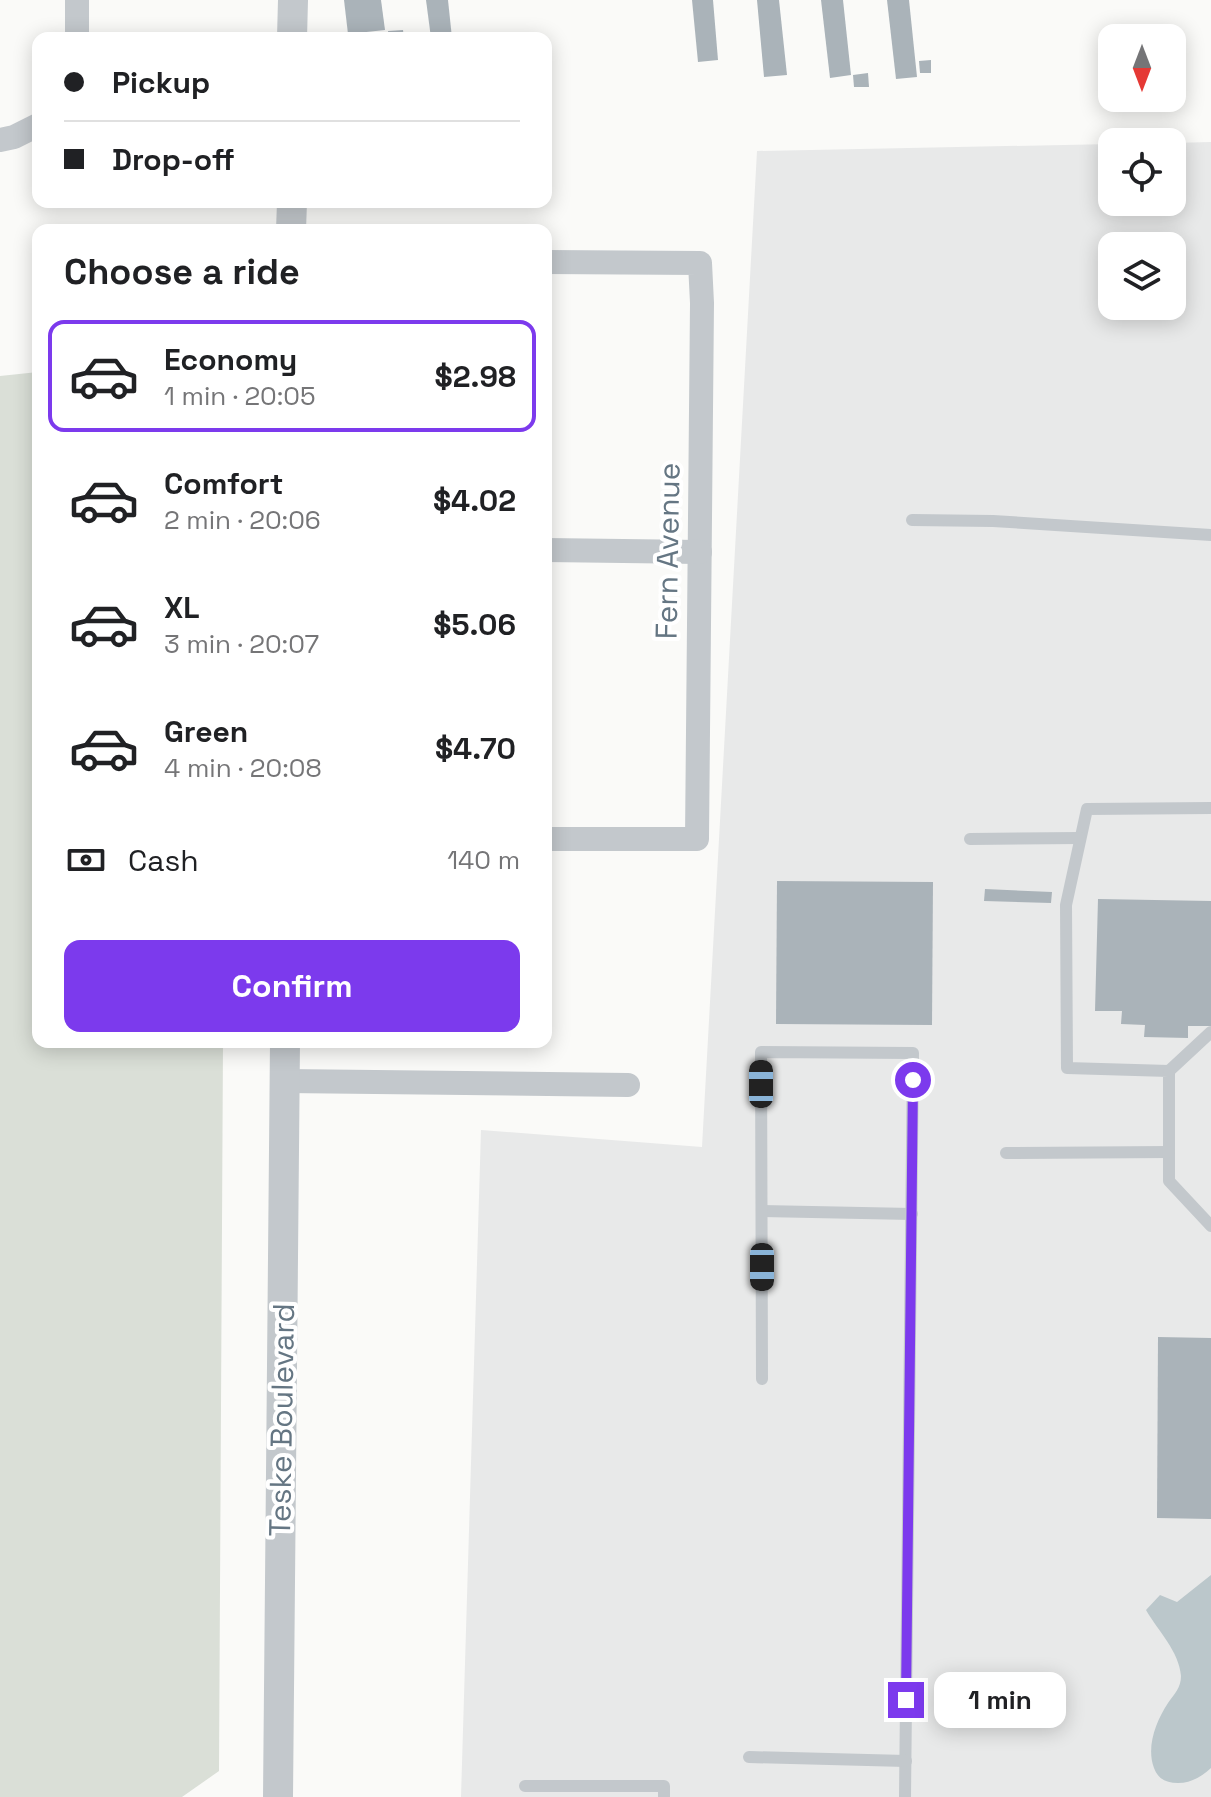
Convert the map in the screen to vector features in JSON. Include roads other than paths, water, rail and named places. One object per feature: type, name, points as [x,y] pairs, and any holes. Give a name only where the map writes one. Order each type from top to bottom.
[{"type":"street","points":[[77,0],[77,32]]},
{"type":"street","points":[[292,32],[293,0]]},
{"type":"street","points":[[0,140],[32,128]]},
{"type":"street","name":"Fern Avenue","points":[[552,262],[700,263],[702,303],[697,839],[552,839]]},
{"type":"street","points":[[552,550],[700,552]]},
{"type":"street","name":"Teske Boulevard","points":[[278,1797],[285,1048]]},
{"type":"street","points":[[285,1081],[628,1085]]},
{"type":"lane","points":[[912,520],[993,521],[1211,535]]},
{"type":"lane","points":[[1211,808],[1087,809],[1066,905],[1067,1068],[1169,1071],[1211,1032]]},
{"type":"lane","points":[[970,839],[1080,838]]},
{"type":"lane","points":[[762,1379],[761,1052],[913,1053],[905,1797]]},
{"type":"lane","points":[[1169,1071],[1169,1181],[1211,1226]]},
{"type":"lane","points":[[1006,1153],[1169,1152]]},
{"type":"lane","points":[[762,1211],[912,1214]]},
{"type":"lane","points":[[749,1757],[906,1761]]},
{"type":"lane","points":[[525,1786],[664,1786],[664,1797]]}]
